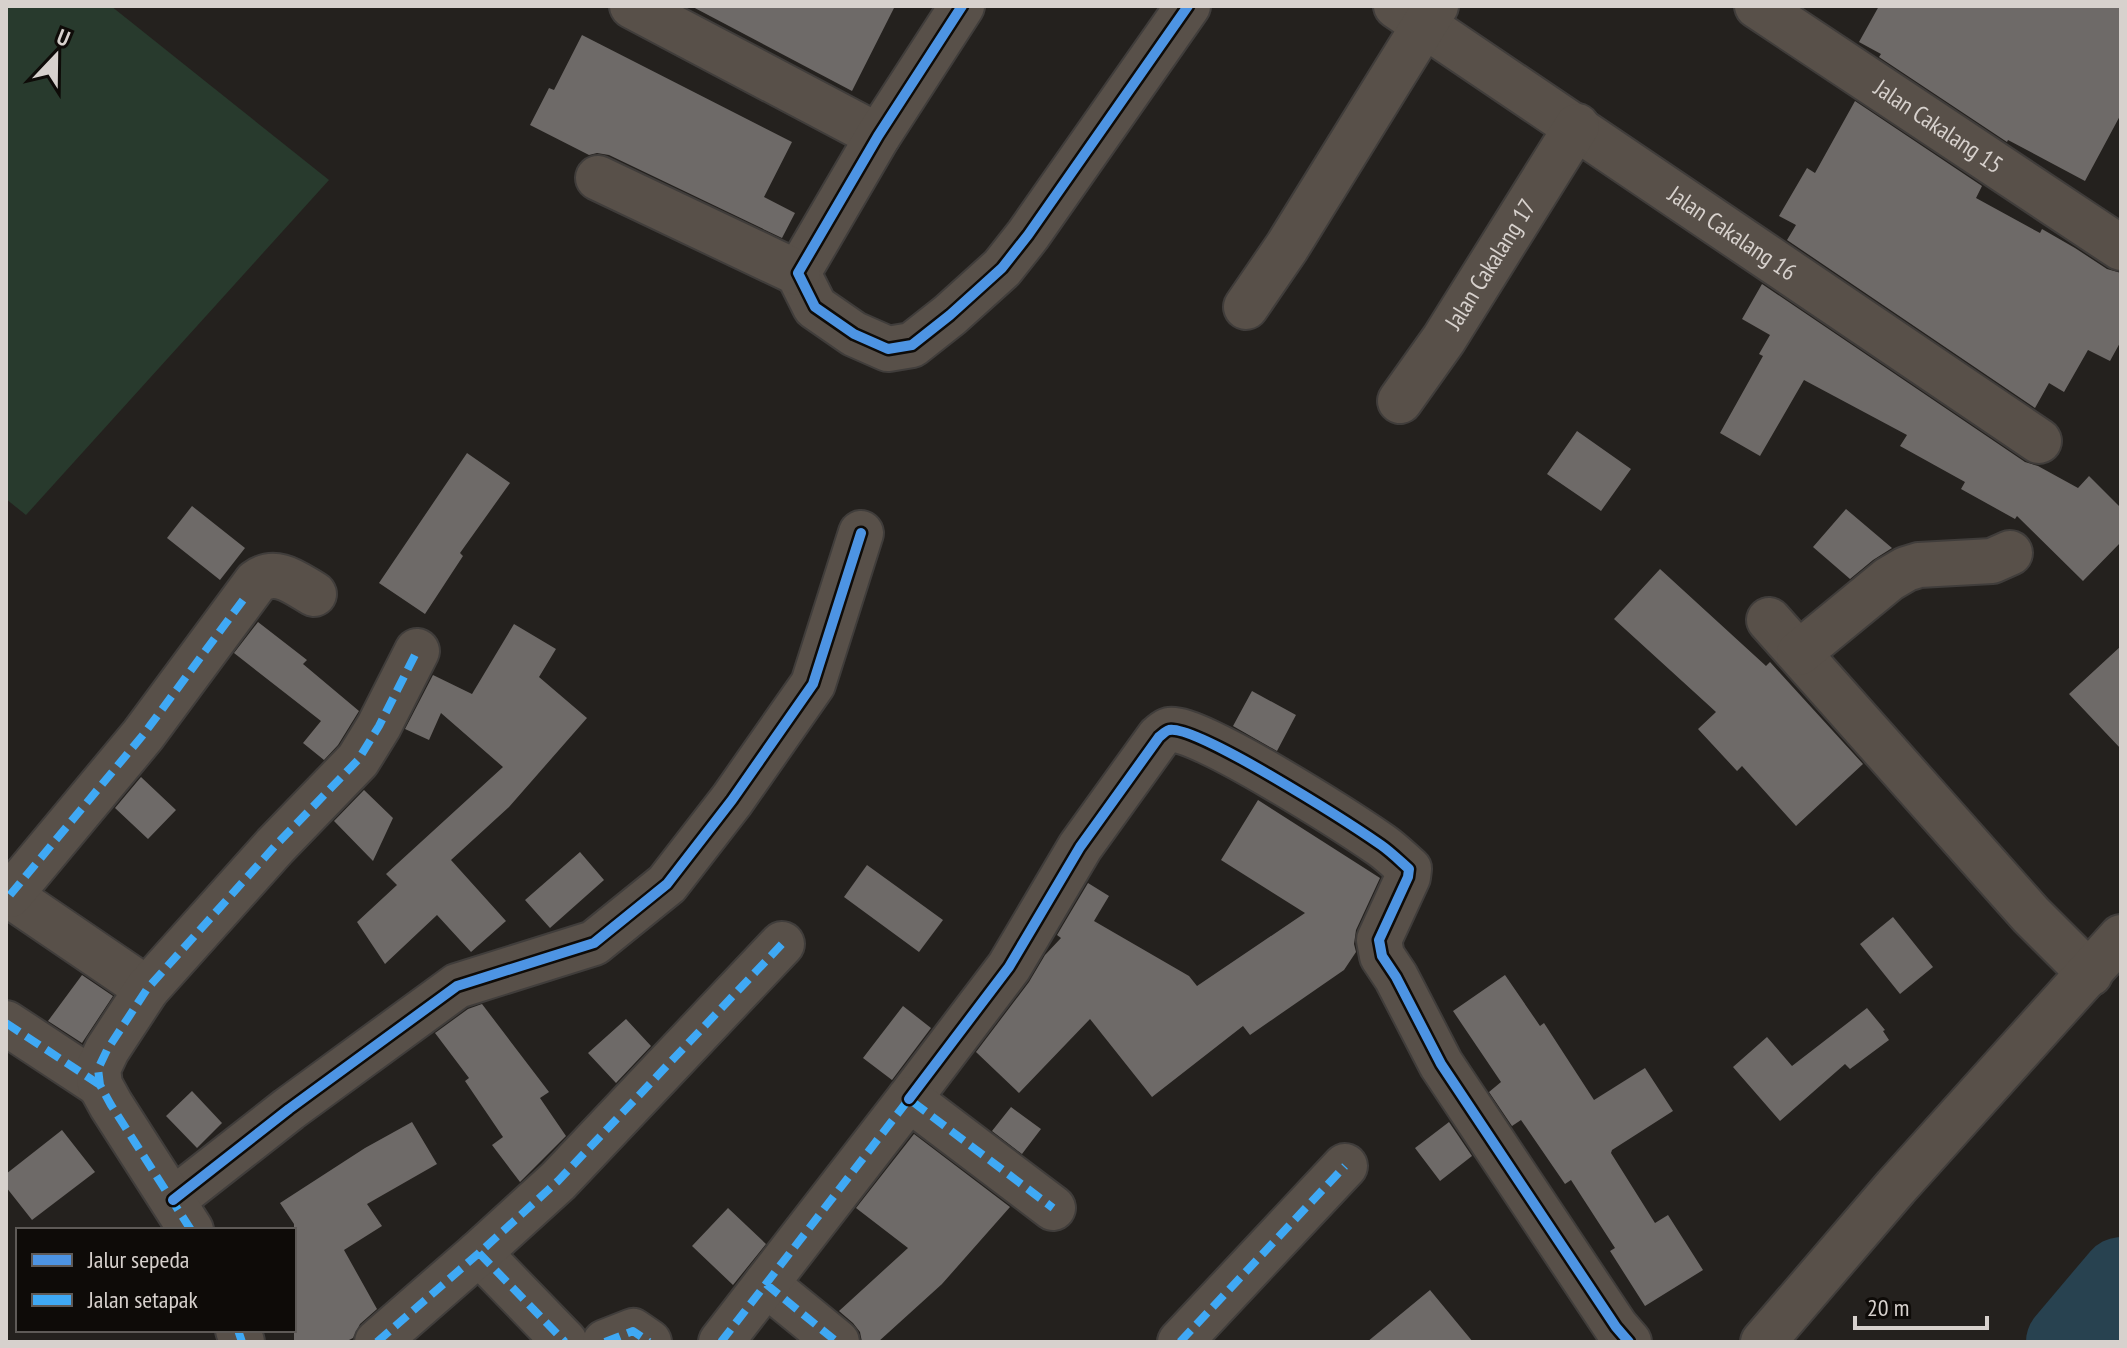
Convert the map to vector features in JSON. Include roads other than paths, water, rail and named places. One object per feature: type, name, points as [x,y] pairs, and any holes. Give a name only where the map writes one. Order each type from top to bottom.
[{"type":"street","points":[[632,6],[878,136]]},
{"type":"street","points":[[798,273],[878,136],[962,6]]},
{"type":"street","points":[[598,178],[798,273],[815,307],[854,334],[888,349],[912,345],[1002,268],[1188,6]]},
{"type":"street","name":"Jalan Cakalang 15","points":[[1757,6],[2121,248]]},
{"type":"street","points":[[1246,307],[1287,247],[1419,12]]},
{"type":"street","name":"Jalan Cakalang 16","points":[[1419,12],[1577,126],[2039,441]]},
{"type":"street","name":"Jalan Cakalang 17","points":[[1400,401],[1444,339],[1577,126]]},
{"type":"street","points":[[417,651],[358,760],[275,846],[147,989],[98,1069],[100,1085],[111,1105],[182,1215],[289,1109],[457,986],[594,943],[667,884],[732,800],[813,684],[861,533]]},
{"type":"street","points":[[1799,653],[1889,579],[1906,569],[1919,565],[1992,561],[2010,553]]},
{"type":"street","points":[[147,989],[8,894],[143,735],[256,582],[272,575],[282,576],[314,594]]},
{"type":"street","points":[[1769,620],[2041,926],[2090,974]]},
{"type":"street","points":[[721,1342],[1009,967],[1080,847],[1159,737],[1169,730],[1199,736],[1273,777],[1383,846],[1409,869],[1379,940],[1382,956],[1441,1064],[1622,1334]]},
{"type":"street","points":[[1763,1342],[1896,1187],[2121,937]]},
{"type":"street","points":[[377,1342],[558,1181],[782,944]]},
{"type":"street","points":[[6,1023],[100,1085]]},
{"type":"street","points":[[909,1099],[1053,1208]]},
{"type":"street","points":[[1180,1342],[1345,1166]]},
{"type":"street","points":[[479,1253],[565,1342]]},
{"type":"street","points":[[766,1284],[837,1342]]},
{"type":"street","points":[[605,1342],[633,1331],[649,1342]]},
{"type":"waterway","points":[[2066,1342],[2121,1277]]}]
